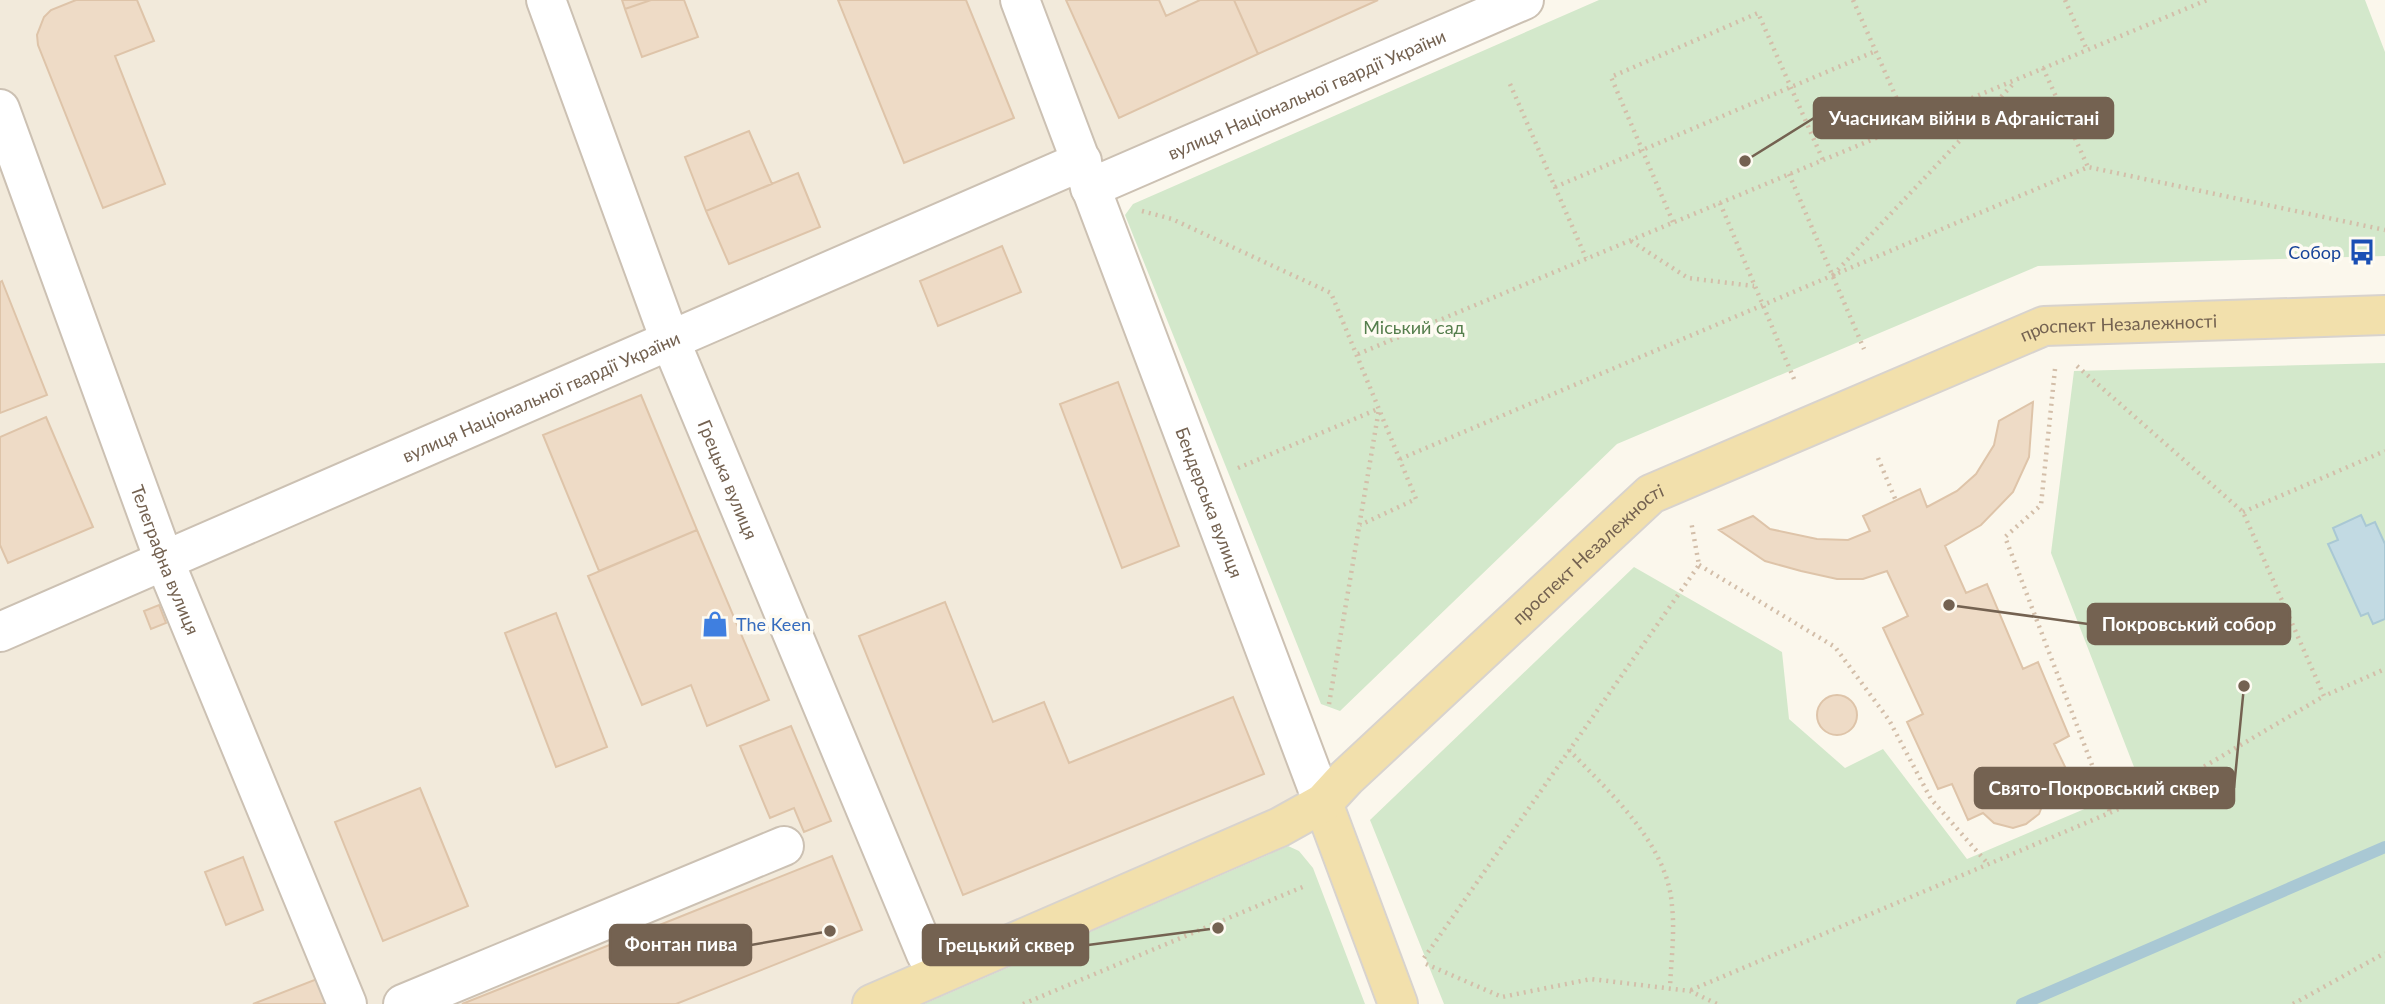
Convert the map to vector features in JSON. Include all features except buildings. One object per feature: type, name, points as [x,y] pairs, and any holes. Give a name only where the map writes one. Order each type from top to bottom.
[{"type":"main road","name":"проспект Незалежності","points":[[872,1004],[1280,827],[1323,803],[1346,778],[1651,494],[2044,326],[2385,315]]},
{"type":"main road","name":"Бендерська вулиця","points":[[1323,803],[1398,1004]]},
{"type":"street","name":"Грецька вулиця","points":[[546,0],[670,340],[926,954]]},
{"type":"street","name":"Бендерська вулиця","points":[[1020,0],[1323,803]]},
{"type":"street","name":"вулиця Національної гвардії України","points":[[0,632],[670,340],[1086,175],[1472,10],[1524,0]]},
{"type":"street","name":"Телеграфна вулиця","points":[[0,108],[164,560],[347,1004]]},
{"type":"street","points":[[403,1004],[784,846]]},
{"type":"path","points":[[1853,0],[1908,124]]},
{"type":"path","points":[[2065,0],[2087,50]]},
{"type":"path","points":[[1358,354],[2207,0]]},
{"type":"path","points":[[1673,222],[1611,76],[1758,13],[1823,160]]},
{"type":"path","points":[[1555,187],[1876,51]]},
{"type":"path","points":[[2043,68],[2088,167]]},
{"type":"path","points":[[1832,276],[2018,79]]},
{"type":"path","points":[[1510,84],[1586,258]]},
{"type":"path","points":[[1400,459],[2088,167],[2385,230]]},
{"type":"path","points":[[1789,174],[1864,349]]},
{"type":"path","points":[[1720,203],[1794,379]]},
{"type":"path","points":[[1137,210],[1172,219],[1331,293],[1416,499],[1360,525]]},
{"type":"path","points":[[1630,240],[1688,278],[1755,286]]},
{"type":"path","points":[[2073,363],[2243,512],[2324,696]]},
{"type":"path","points":[[2055,369],[2041,505],[2005,537],[2110,812]]},
{"type":"path","points":[[1229,472],[1379,408]]},
{"type":"path","points":[[1329,708],[1379,408]]},
{"type":"path","points":[[2243,512],[2385,451]]},
{"type":"path","points":[[1878,458],[1896,500]]},
{"type":"path","points":[[1691,521],[1699,565],[1422,962],[1502,997],[1591,979],[1690,991],[1717,1004]]},
{"type":"path","points":[[1699,565],[1835,648],[1889,720],[1931,799],[1988,864]]},
{"type":"path","points":[[1690,991],[2166,789],[2324,696],[2385,669]]},
{"type":"path","points":[[1569,750],[1614,797],[1657,856],[1672,905],[1670,988]]},
{"type":"path","points":[[1023,1004],[1305,886]]},
{"type":"path","points":[[2293,1004],[2385,953]]},
{"type":"shaded area","points":[[0,0],[1524,0],[1091,188],[1323,803],[863,1004],[0,1004]]},
{"type":"green space","name":"Міський сад","points":[[1599,0],[2365,0],[2385,52],[2385,256],[2038,266],[1617,444],[1340,711],[1321,704],[1125,215],[1133,204]]},
{"type":"green space","points":[[2385,363],[2385,1004],[1444,1004],[1370,820],[1634,567],[1782,652],[1789,719],[1845,768],[1883,749],[1967,859],[2141,785],[2051,553],[2074,371]]},
{"type":"green space","points":[[1288,846],[1299,851],[1313,868],[1365,1004],[924,1004]]},
{"type":"water","points":[[2361,515],[2366,526],[2375,522],[2385,544],[2385,619],[2373,624],[2368,613],[2361,616],[2328,544],[2338,540],[2333,528]]},
{"type":"waterway","points":[[2022,1004],[2385,847]]},
{"type":"place","name":"Учасникам війни в Афганістані","points":[[1745,161]]},
{"type":"place","name":"Собор","points":[[2362,252]]},
{"type":"place","name":"Покровський собор","points":[[1949,605]]},
{"type":"place","name":"The Keen","points":[[715,624]]},
{"type":"place","name":"Свято-Покровський сквер","points":[[2244,686]]},
{"type":"place","name":"Грецький сквер","points":[[1218,928]]},
{"type":"place","name":"Фонтан пива","points":[[830,931]]}]
